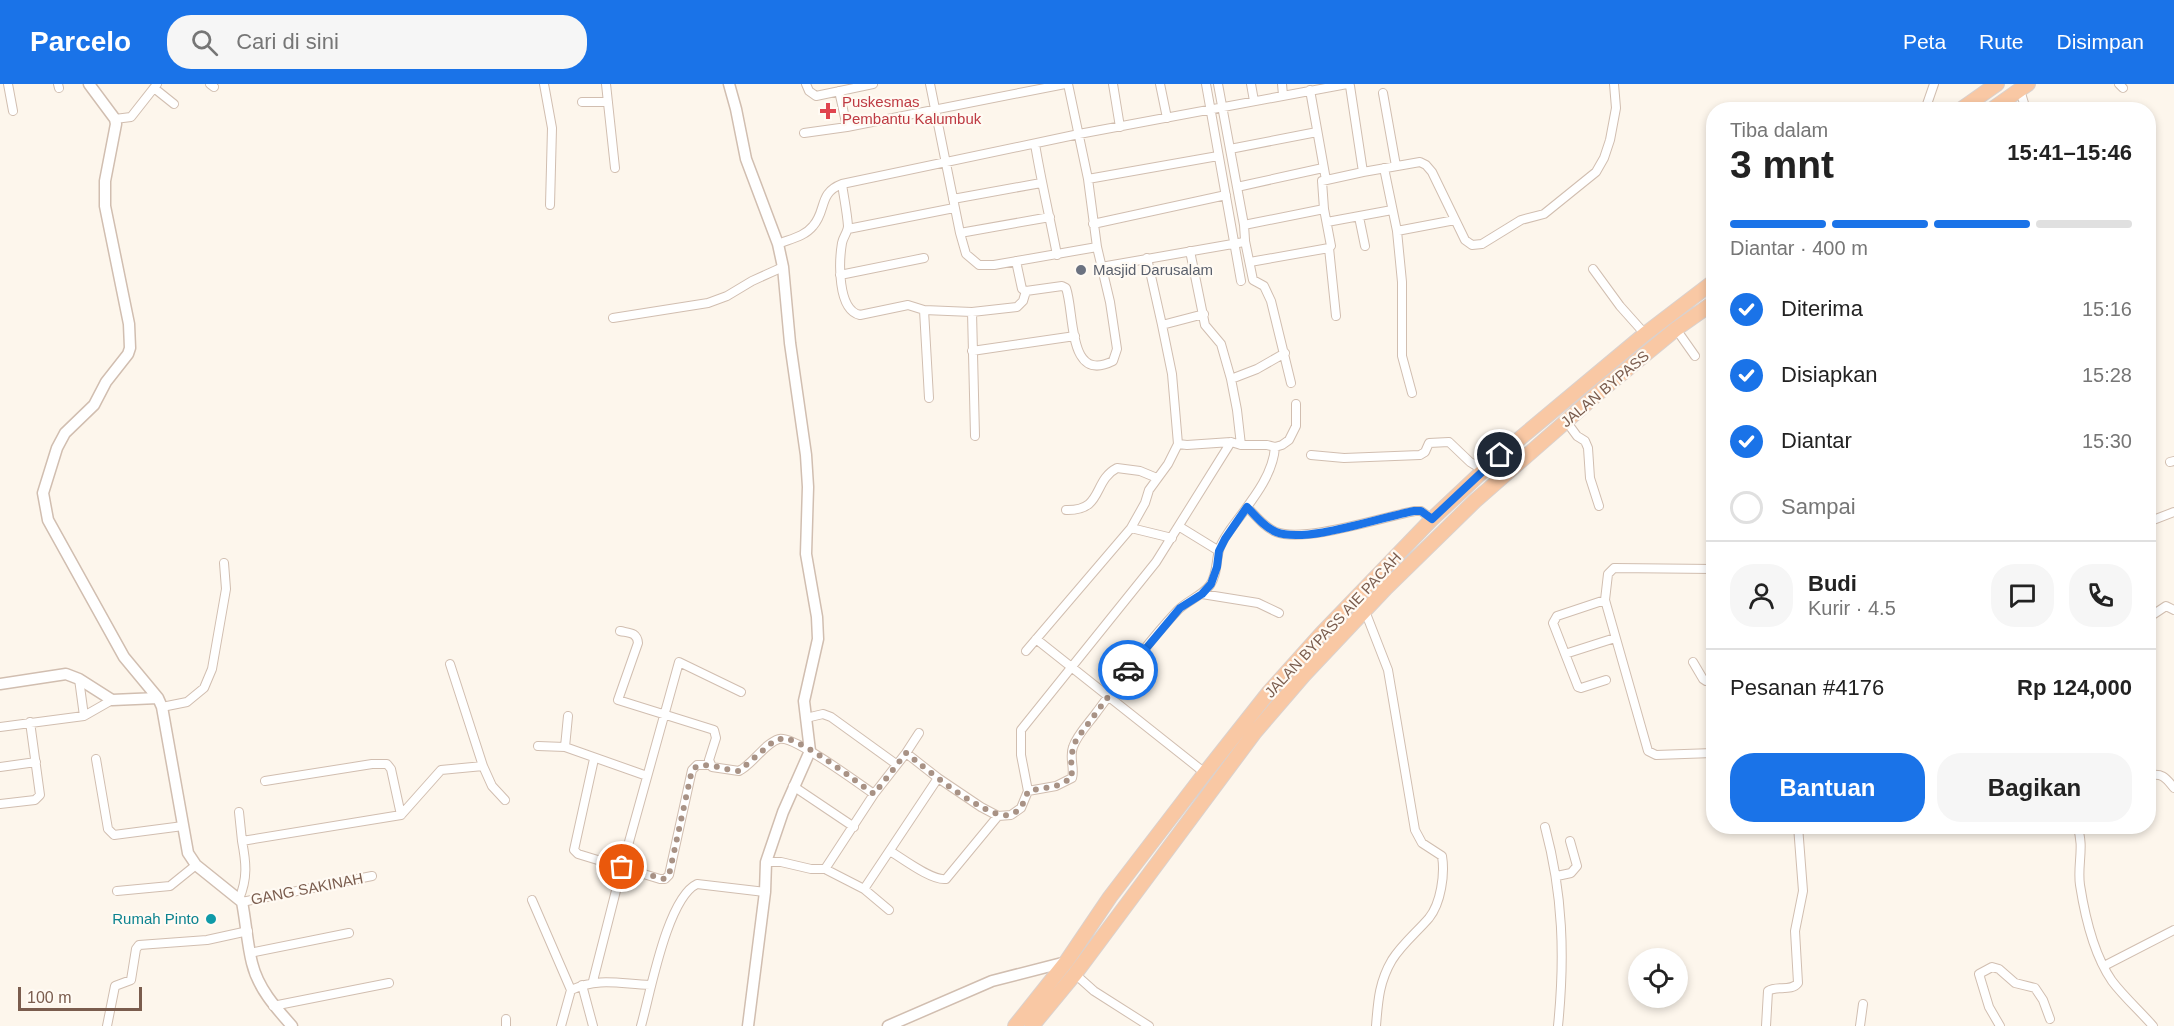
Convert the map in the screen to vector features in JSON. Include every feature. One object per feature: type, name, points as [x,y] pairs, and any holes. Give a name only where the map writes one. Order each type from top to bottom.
[{"type":"highway","points":[[1971,102],[1997,84]]},
{"type":"highway","points":[[2002,102],[2024,87]]},
{"type":"highway","name":"JALAN BYPASS AIE PACAH","points":[[1015,1026],[1066,962],[1110,897],[1204,773],[1269,692],[1321,634],[1432,519],[1484,470],[1645,334],[1706,287]]},
{"type":"highway","name":"JALAN BYPASS","points":[[1032,1026],[1075,974],[1255,732],[1304,675],[1467,508],[1566,421],[1676,329],[1706,308]]},
{"type":"highway","points":[[1484,470],[1500,479]]},
{"type":"street","points":[[8,84],[13,111]]},
{"type":"street","points":[[89,84],[115,118],[116,128],[105,182],[105,206],[129,324],[130,348],[128,354],[106,382],[94,405],[65,433],[57,448],[43,493],[48,520],[124,657],[160,703],[188,854],[196,865],[241,900]]},
{"type":"street","points":[[544,84],[552,128],[550,205]]},
{"type":"street","points":[[606,84],[615,168]]},
{"type":"street","points":[[729,84],[746,159],[778,244],[783,267],[790,343],[806,455],[808,487],[806,554],[818,617],[818,639],[804,701],[810,751],[793,786],[766,862],[765,892],[748,1026]]},
{"type":"street","points":[[806,84],[816,96],[873,84]]},
{"type":"street","points":[[930,84],[953,203],[966,254],[979,266],[1096,247]]},
{"type":"street","points":[[804,133],[848,127],[1067,84],[1088,179],[1096,247],[1110,302],[1117,354],[1113,362],[1092,366],[1079,355],[1066,288],[1062,286],[1026,291]]},
{"type":"street","points":[[1113,84],[1120,127]]},
{"type":"street","points":[[1160,84],[1167,118]]},
{"type":"street","points":[[1206,84],[1241,281]]},
{"type":"street","points":[[1218,84],[1253,280],[1264,286],[1270,301],[1291,383]]},
{"type":"street","points":[[1251,84],[1254,101]]},
{"type":"street","points":[[1282,84],[1283,95]]},
{"type":"street","points":[[1336,316],[1329,248],[1331,246],[1321,183],[1326,180],[1420,162],[1432,172],[1465,240],[1473,245],[1482,244],[1521,220],[1544,214],[1596,172],[1604,158],[1616,108],[1614,84]]},
{"type":"street","points":[[1928,102],[1934,84]]},
{"type":"street","points":[[778,244],[806,233],[815,225],[828,192],[843,184],[1222,106],[1349,85],[1364,172]]},
{"type":"street","points":[[115,118],[130,117],[155,86],[174,104]]},
{"type":"street","points":[[2024,87],[2025,102]]},
{"type":"street","points":[[1310,90],[1326,180]]},
{"type":"street","points":[[839,91],[848,127]]},
{"type":"street","points":[[1383,93],[1396,166]]},
{"type":"street","points":[[582,102],[608,102]]},
{"type":"street","points":[[1230,149],[1317,132]]},
{"type":"street","points":[[1035,144],[1057,255]]},
{"type":"street","points":[[1088,179],[1218,156]]},
{"type":"street","points":[[1237,187],[1323,168]]},
{"type":"street","points":[[1384,168],[1397,231],[1402,282],[1402,356],[1413,393]]},
{"type":"street","points":[[848,229],[1041,183]]},
{"type":"street","points":[[843,184],[848,229],[843,239],[840,275],[846,300],[855,314],[860,315],[908,305],[924,310],[972,312],[1017,307],[1023,301],[1026,291]]},
{"type":"street","points":[[1093,224],[1226,195]]},
{"type":"street","points":[[1244,225],[1324,209]]},
{"type":"street","points":[[1327,222],[1392,210]]},
{"type":"street","points":[[960,233],[1050,217]]},
{"type":"street","points":[[1359,217],[1365,246]]},
{"type":"street","points":[[1397,231],[1455,220]]},
{"type":"street","points":[[1101,267],[1245,241]]},
{"type":"street","points":[[1250,262],[1329,248]]},
{"type":"street","points":[[1190,251],[1208,329],[1221,344],[1231,379],[1241,446]]},
{"type":"street","points":[[840,275],[924,258]]},
{"type":"street","points":[[1026,651],[1131,528],[1145,503],[1149,490],[1168,464],[1178,444],[1172,374],[1148,258]]},
{"type":"street","points":[[1016,261],[1022,288],[1026,291]]},
{"type":"street","points":[[613,318],[708,303],[727,296],[752,281],[783,267]]},
{"type":"street","points":[[1593,269],[1620,306],[1645,334]]},
{"type":"street","points":[[924,310],[929,398]]},
{"type":"street","points":[[972,312],[975,436]]},
{"type":"street","points":[[1162,325],[1204,314]]},
{"type":"street","points":[[1676,329],[1695,356]]},
{"type":"street","points":[[972,351],[1075,336]]},
{"type":"street","points":[[1231,379],[1257,369],[1285,353]]},
{"type":"street","points":[[1178,444],[1231,442],[1241,446],[1275,447],[1289,440],[1293,434],[1297,416],[1296,404]]},
{"type":"street","points":[[1566,421],[1577,436],[1585,441],[1588,448],[1590,478],[1599,506]]},
{"type":"street","points":[[906,753],[938,778],[998,816],[1011,815],[1021,808],[1028,791],[1021,755],[1022,730],[1156,562],[1231,442]]},
{"type":"street","points":[[1311,455],[1344,458],[1420,455],[1425,452],[1429,443],[1449,442],[1470,462],[1484,470]]},
{"type":"street","points":[[1028,791],[1056,786],[1072,778],[1073,747],[1108,696],[1180,608],[1202,594],[1211,584],[1217,567],[1219,551],[1270,467],[1275,447]]},
{"type":"street","points":[[1066,510],[1078,511],[1087,506],[1109,473],[1116,468],[1140,471],[1157,478]]},
{"type":"street","points":[[1247,507],[1269,529],[1287,534],[1311,533],[1414,511],[1421,511],[1432,519]]},
{"type":"street","points":[[2156,519],[2174,512]]},
{"type":"street","points":[[1180,526],[1219,551]]},
{"type":"street","points":[[1131,528],[1172,538]]},
{"type":"street","points":[[0,684],[66,674],[79,679],[112,700],[187,702],[204,688],[212,669],[226,589],[224,563]]},
{"type":"street","points":[[1706,569],[1614,568],[1608,574],[1605,600],[1648,751],[1656,755],[1706,753]]},
{"type":"street","points":[[1202,594],[1258,603],[1279,613]]},
{"type":"street","points":[[1605,600],[1555,618],[1553,623],[1578,687],[1606,680]]},
{"type":"street","points":[[2156,613],[2166,606],[2174,610]]},
{"type":"street","points":[[1365,611],[1388,670],[1415,830],[1422,843],[1442,856],[1443,868],[1431,916],[1398,951],[1380,984],[1376,1026]]},
{"type":"street","points":[[620,631],[634,634],[638,643],[618,700],[714,730],[716,738],[709,760],[711,765]]},
{"type":"street","points":[[1565,654],[1615,638]]},
{"type":"street","points":[[1036,639],[1204,773]]},
{"type":"street","points":[[593,981],[679,662],[741,692]]},
{"type":"street","points":[[1693,662],[1702,679],[1706,681]]},
{"type":"street","points":[[450,664],[483,766],[492,786],[505,800]]},
{"type":"street","points":[[79,679],[84,716]]},
{"type":"street","points":[[0,727],[84,716],[112,700]]},
{"type":"street","points":[[806,718],[823,714],[831,717],[896,764]]},
{"type":"street","points":[[565,747],[568,716]]},
{"type":"street","points":[[0,804],[35,800],[41,793],[30,722]]},
{"type":"street","points":[[825,869],[874,794],[919,733]]},
{"type":"street","points":[[594,759],[574,850],[578,854],[660,879],[669,875],[692,770],[698,765],[711,765],[723,770],[739,771],[774,741],[781,738],[810,751],[874,794]]},
{"type":"street","points":[[538,746],[565,747],[647,776]]},
{"type":"street","points":[[96,759],[108,829],[114,836],[183,826]]},
{"type":"street","points":[[0,767],[36,762]]},
{"type":"street","points":[[266,781],[372,764],[387,764],[391,769],[400,815]]},
{"type":"street","points":[[243,841],[400,815],[441,770],[483,766]]},
{"type":"street","points":[[2156,775],[2167,778],[2174,788]]},
{"type":"street","points":[[864,889],[938,778]]},
{"type":"street","points":[[793,786],[854,827]]},
{"type":"street","points":[[239,812],[247,871],[241,900],[250,953],[259,982],[273,1006],[292,1026]]},
{"type":"street","points":[[890,851],[930,875],[943,880],[998,816]]},
{"type":"street","points":[[1545,826],[1557,876],[1562,938],[1563,979],[1558,1026]]},
{"type":"street","points":[[1766,1026],[1768,991],[1774,988],[1792,988],[1798,983],[1795,931],[1803,891],[1799,834]]},
{"type":"street","points":[[2080,834],[2078,871],[2092,939],[2113,981],[2153,1026]]},
{"type":"street","points":[[1557,876],[1571,873],[1577,866],[1570,841]]},
{"type":"street","points":[[766,862],[825,869],[864,889],[889,910]]},
{"type":"street","points":[[117,891],[170,886],[196,865]]},
{"type":"street","name":"GANG SAKINAH","points":[[241,900],[372,876]]},
{"type":"street","points":[[641,1026],[650,985],[673,915],[690,888],[697,884],[765,892]]},
{"type":"street","points":[[532,900],[572,990],[561,1026]]},
{"type":"street","points":[[2104,966],[2174,930]]},
{"type":"street","points":[[107,1026],[115,986],[131,980],[136,949],[139,945],[207,940],[248,931]]},
{"type":"street","points":[[250,953],[349,933]]},
{"type":"street","points":[[888,1026],[992,981],[1066,962]]},
{"type":"street","points":[[2000,1026],[1989,1007],[1979,974],[1992,967],[1999,969],[2015,983],[2035,988],[2043,1000],[2050,1019]]},
{"type":"street","points":[[1075,974],[1094,991],[1149,1026]]},
{"type":"street","points":[[572,990],[593,981],[650,985]]},
{"type":"street","points":[[273,1006],[389,983]]},
{"type":"street","points":[[582,985],[593,1026]]},
{"type":"street","points":[[1860,1026],[1863,1004]]},
{"type":"way so far","points":[[622,867],[660,879],[669,875],[692,770],[695,766],[711,765],[723,770],[739,771],[774,741],[781,738],[810,751],[874,794],[906,753],[981,807],[998,816],[1011,815],[1021,808],[1028,791],[1070,781],[1073,776],[1071,756],[1076,740],[1128,670]]},
{"type":"place","name":"Puskesmas Pembantu Kalumbuk","points":[[828,111]]},
{"type":"place","name":"Masjid Darusalam","points":[[1081,270]]},
{"type":"place","name":"Rumah Pinto","points":[[211,919]]},
{"type":"route","points":[[1128,670],[1180,608],[1202,594],[1211,584],[1217,567],[1219,551],[1247,507],[1269,529],[1287,534],[1311,533],[1414,511],[1421,511],[1432,519],[1500,455]]}]
